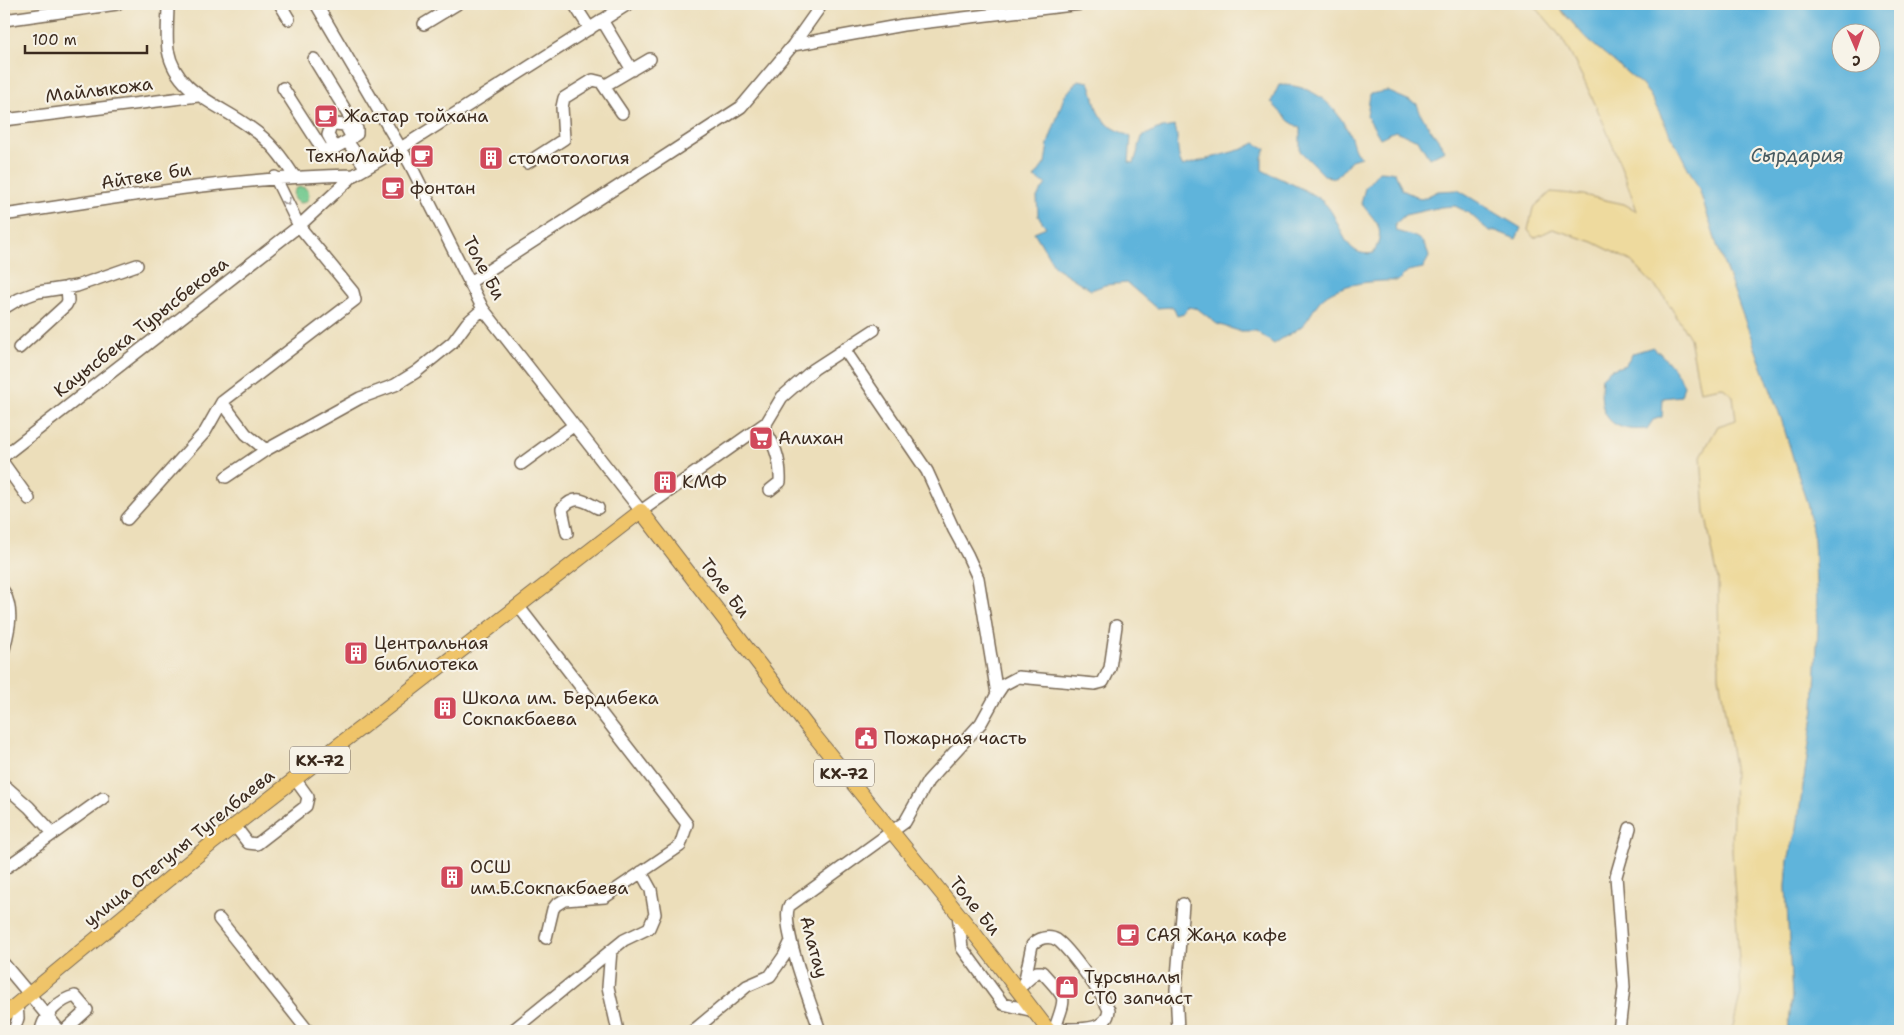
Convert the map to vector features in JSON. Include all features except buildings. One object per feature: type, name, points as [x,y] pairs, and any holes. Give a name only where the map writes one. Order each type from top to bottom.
[{"type":"main road","name":"улица Отегулы Тугелбаева","points":[[4,1015],[235,826],[641,511]]},
{"type":"main road","name":"Толе Би","points":[[641,511],[892,834],[1020,986],[1034,1011],[1053,1031]]},
{"type":"street","points":[[4,20],[117,4]]},
{"type":"street","points":[[168,4],[168,51],[183,82],[198,96],[252,128],[280,154],[294,176]]},
{"type":"street","name":"Толе Би","points":[[316,4],[399,144],[483,309],[641,511]]},
{"type":"street","points":[[424,24],[457,4]]},
{"type":"street","points":[[574,4],[590,29]]},
{"type":"street","points":[[399,144],[590,29],[628,4]]},
{"type":"street","points":[[469,283],[741,108],[794,46],[822,4]]},
{"type":"street","points":[[794,46],[903,25],[1081,4]]},
{"type":"street","points":[[279,5],[289,19]]},
{"type":"street","points":[[602,20],[632,70]]},
{"type":"street","points":[[283,88],[323,150],[335,148],[357,134],[357,129],[314,59]]},
{"type":"street","points":[[604,86],[650,59]]},
{"type":"street","points":[[527,163],[564,139],[562,107],[564,98],[593,80],[597,80],[604,86],[622,113]]},
{"type":"street","name":"Майлыкожа","points":[[4,120],[198,96]]},
{"type":"street","points":[[335,148],[328,135],[331,126],[336,124],[345,125],[349,140],[366,168]]},
{"type":"street","name":"Кауысбека Турысбекова","points":[[4,456],[299,226],[354,175],[399,144]]},
{"type":"street","name":"Айтеке би","points":[[4,215],[197,186],[275,177],[354,175]]},
{"type":"street","points":[[127,519],[205,432],[222,402],[355,300],[353,292],[299,226],[275,177]]},
{"type":"street","points":[[4,308],[19,298],[38,292],[76,286],[137,265]]},
{"type":"street","points":[[19,348],[66,304],[68,301],[67,287]]},
{"type":"street","points":[[226,477],[266,450],[360,398],[395,385],[416,372],[453,342],[468,323],[483,309]]},
{"type":"street","points":[[641,511],[762,426],[769,420],[782,397],[814,369],[874,330]]},
{"type":"street","points":[[844,349],[926,471],[978,578],[997,694]]},
{"type":"street","points":[[222,402],[246,434],[266,450]]},
{"type":"street","points":[[521,464],[573,426]]},
{"type":"street","points":[[762,426],[773,441],[778,458],[780,482],[770,490]]},
{"type":"street","points":[[4,464],[30,499]]},
{"type":"street","points":[[567,533],[562,509],[569,503],[577,498],[598,508]]},
{"type":"street","points":[[4,592],[9,602],[10,626],[4,649]]},
{"type":"street","points":[[519,607],[687,824],[680,846],[605,897],[561,902],[553,909],[546,938]]},
{"type":"street","points":[[892,834],[905,822],[928,781],[981,723],[1003,685],[1018,677],[1095,684],[1103,682],[1110,668],[1116,626]]},
{"type":"street","points":[[235,826],[248,843],[257,844],[306,806],[308,797],[295,780]]},
{"type":"street","points":[[4,785],[29,807],[53,834]]},
{"type":"street","points":[[4,870],[103,798]]},
{"type":"street","points":[[1619,1031],[1623,1011],[1624,987],[1616,876],[1630,828]]},
{"type":"street","name":"Алатау","points":[[820,1031],[791,941],[786,919],[789,906],[892,834]]},
{"type":"street","points":[[512,1031],[624,940],[645,931],[654,919],[651,890],[641,872]]},
{"type":"street","points":[[1178,1031],[1176,989],[1183,904]]},
{"type":"street","points":[[958,914],[962,948],[1003,1004],[1034,1011]]},
{"type":"street","points":[[219,919],[308,1031]]},
{"type":"street","points":[[1041,938],[1053,938],[1066,948],[1109,1010],[1108,1020],[1101,1026],[1053,1031],[1064,1002],[1064,997],[1042,972],[1037,972],[1020,986],[1032,945],[1041,938]]},
{"type":"street","points":[[693,1031],[747,986],[770,976],[784,956],[791,941]]},
{"type":"street","points":[[612,950],[608,987],[618,1031]]},
{"type":"street","points":[[4,964],[60,1031]]},
{"type":"street","points":[[41,1031],[42,1022],[47,1015],[70,997],[78,997],[87,1010],[64,1031]]},
{"type":"street","points":[[14,1031],[18,1018],[17,1004]]},
{"type":"green space","points":[[301,187],[307,189],[309,195],[307,201],[301,203],[295,201],[293,195],[295,189]]},
{"type":"sand","points":[[1533,4],[1555,4],[1588,40],[1642,85],[1650,95],[1699,189],[1718,248],[1781,418],[1808,507],[1814,540],[1818,627],[1814,709],[1797,828],[1788,860],[1786,887],[1792,996],[1788,1031],[1728,1031],[1733,1026],[1741,993],[1732,851],[1734,767],[1719,676],[1718,579],[1705,513],[1701,456],[1718,426],[1736,420],[1733,396],[1722,387],[1700,391],[1690,338],[1663,295],[1631,261],[1593,242],[1553,229],[1534,238],[1528,230],[1533,208],[1551,192],[1583,195],[1624,204],[1637,211],[1613,145],[1584,80],[1562,39]]},
{"type":"water","name":"Сырдария","points":[[1556,4],[1896,4],[1900,9],[1900,1031],[1788,1031],[1792,996],[1786,887],[1788,860],[1797,828],[1814,709],[1818,627],[1814,540],[1808,507],[1781,418],[1718,248],[1699,189],[1650,95],[1642,85],[1588,40]]},
{"type":"water","points":[[1078,80],[1089,82],[1097,110],[1105,122],[1131,137],[1129,162],[1134,163],[1142,137],[1157,129],[1175,126],[1182,166],[1243,149],[1255,143],[1266,149],[1262,157],[1262,170],[1323,202],[1333,215],[1350,246],[1364,254],[1374,253],[1378,244],[1379,231],[1375,221],[1361,203],[1365,188],[1379,171],[1395,172],[1402,190],[1422,199],[1438,191],[1458,190],[1521,228],[1516,239],[1496,231],[1489,231],[1469,213],[1455,206],[1405,215],[1395,224],[1396,231],[1418,238],[1424,245],[1429,257],[1423,268],[1408,271],[1398,281],[1360,283],[1331,292],[1321,300],[1303,325],[1274,344],[1256,331],[1239,331],[1217,324],[1198,309],[1189,307],[1184,314],[1177,316],[1173,307],[1156,308],[1127,283],[1105,285],[1091,290],[1055,267],[1034,232],[1046,227],[1038,216],[1037,197],[1046,184],[1034,178],[1045,163],[1048,144],[1064,97]]},
{"type":"water","points":[[1279,85],[1302,88],[1312,92],[1329,105],[1337,113],[1361,157],[1351,160],[1336,178],[1325,176],[1300,151],[1300,128],[1289,121],[1271,102]]},
{"type":"water","points":[[1387,91],[1417,104],[1425,122],[1445,150],[1429,158],[1418,140],[1395,131],[1380,138],[1367,116],[1370,94]]},
{"type":"water","points":[[1653,347],[1670,364],[1684,385],[1681,396],[1663,398],[1662,417],[1653,420],[1647,429],[1623,428],[1614,424],[1604,410],[1601,390],[1602,377],[1610,370],[1625,365],[1633,353]]},
{"type":"place","name":"Жастар тойхана","points":[[326,116]]},
{"type":"place","name":"ТехноЛайф","points":[[422,156]]},
{"type":"place","name":"стомотология","points":[[491,158]]},
{"type":"place","name":"фонтан","points":[[393,188]]},
{"type":"place","name":"Алихан","points":[[761,438]]},
{"type":"place","name":"КМФ","points":[[665,482]]},
{"type":"place","name":"Центральная библиотека","points":[[356,653]]},
{"type":"place","name":"Школа им. Бердибека Сокпакбаева","points":[[445,708]]},
{"type":"place","name":"Пожарная часть","points":[[866,738]]},
{"type":"place","name":"ОСШ им.Б.Сокпакбаева","points":[[452,877]]},
{"type":"place","name":"САЯ Жаңа кафе","points":[[1128,935]]},
{"type":"place","name":"Тұрсыналы СТО запчаст","points":[[1067,987]]}]
